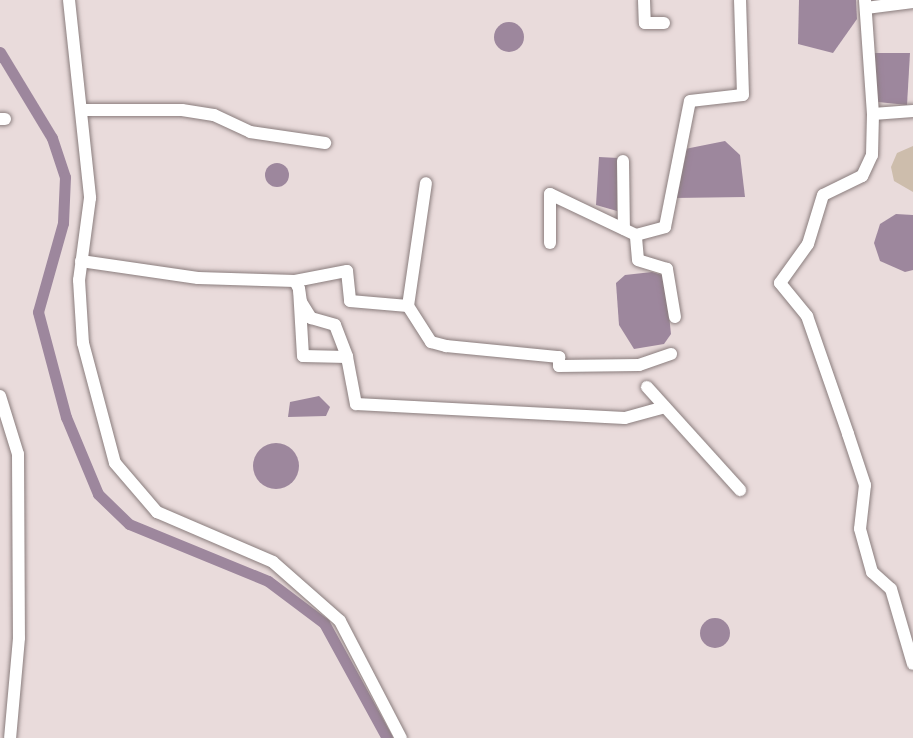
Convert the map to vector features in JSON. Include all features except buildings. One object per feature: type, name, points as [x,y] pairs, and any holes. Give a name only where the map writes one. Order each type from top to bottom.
[{"type":"street","points":[[69,0],[90,198],[81,261],[83,343],[115,463],[157,512],[273,562],[340,621],[401,738]]},
{"type":"street","points":[[644,0],[645,23],[664,23]]},
{"type":"street","points":[[550,243],[550,194],[630,232],[665,227],[690,101],[743,95],[740,0]]},
{"type":"street","points":[[913,2],[866,4],[873,114],[872,155],[862,176],[823,195],[808,244],[780,283],[807,316],[865,485],[860,529],[872,572],[891,589],[913,664]]},
{"type":"street","points":[[81,110],[182,110],[214,115],[250,132],[325,143]]},
{"type":"street","points":[[873,114],[913,111]]},
{"type":"street","points":[[623,161],[630,232],[638,260],[667,269],[675,317]]},
{"type":"street","points":[[426,183],[408,306],[431,342],[559,357],[559,366],[639,365],[671,354]]},
{"type":"street","points":[[81,261],[185,277],[297,285],[347,271],[350,301],[408,306]]},
{"type":"street","points":[[297,285],[311,318],[335,325],[347,357],[356,404],[625,418],[665,407]]},
{"type":"street","points":[[297,285],[303,356],[347,357]]},
{"type":"street","points":[[647,387],[740,490]]},
{"type":"street","points":[[0,396],[18,454],[19,638],[10,738]]},
{"type":"street","points":[[0,498],[16,498]]},
{"type":"shaded area","points":[[799,0],[856,0],[857,19],[833,53],[798,44]]},
{"type":"shaded area","points":[[509,22],[515,23],[523,31],[523,43],[515,51],[509,52],[503,51],[495,43],[494,37],[495,31],[503,23]]},
{"type":"shaded area","points":[[873,53],[910,53],[907,105],[878,102]]},
{"type":"shaded area","points":[[725,141],[740,155],[745,197],[674,198],[685,149]]},
{"type":"shaded area","points":[[913,146],[913,192],[894,181],[891,167],[897,153]]},
{"type":"shaded area","points":[[599,157],[618,158],[617,211],[596,205]]},
{"type":"shaded area","points":[[277,163],[286,166],[289,175],[286,184],[277,187],[268,184],[265,175],[268,166]]},
{"type":"shaded area","points":[[896,214],[913,215],[913,270],[905,272],[880,261],[874,243],[880,224]]},
{"type":"shaded area","points":[[652,272],[665,276],[671,334],[664,344],[634,349],[619,325],[616,283],[625,275]]},
{"type":"shaded area","points":[[319,396],[330,407],[326,416],[288,417],[290,402]]},
{"type":"shaded area","points":[[276,443],[293,449],[299,466],[293,483],[276,489],[259,483],[253,466],[259,449]]},
{"type":"shaded area","points":[[715,618],[725,623],[730,633],[725,643],[715,648],[705,643],[700,633],[705,623]]},
{"type":"waterway","points":[[0,52],[52,138],[65,177],[63,223],[38,312],[66,417],[98,494],[129,524],[268,581],[324,623],[387,738]]}]
